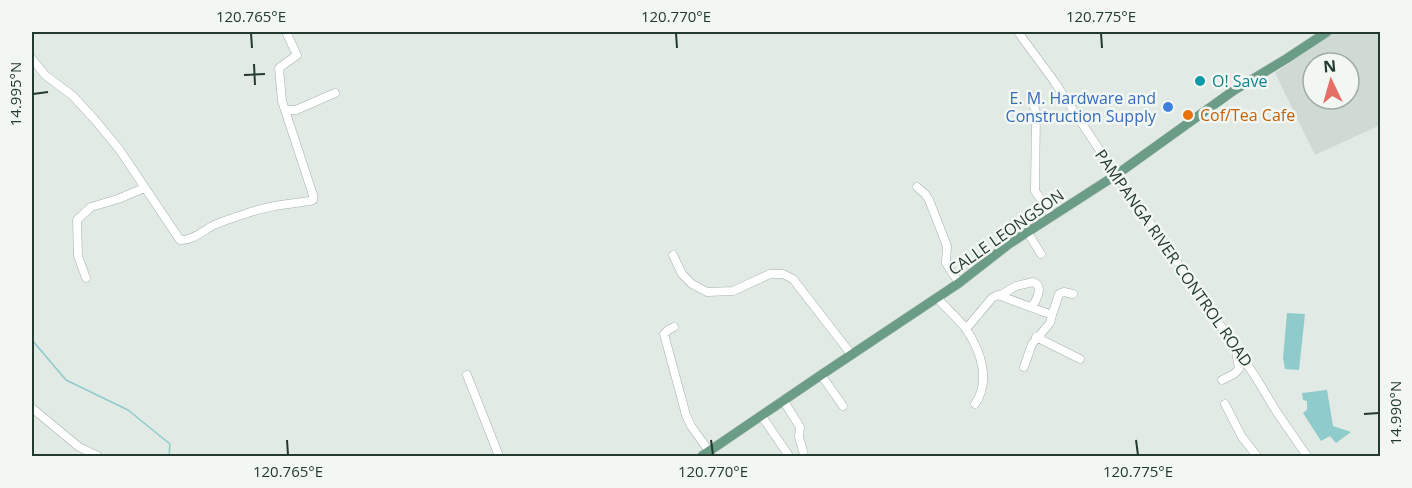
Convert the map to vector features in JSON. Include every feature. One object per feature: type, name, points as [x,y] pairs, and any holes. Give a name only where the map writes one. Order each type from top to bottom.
[{"type":"main road","name":"CALLE LEONGSON","points":[[710,453],[761,415],[959,283],[1009,244],[1116,175],[1233,91],[1327,32]]},
{"type":"street","points":[[32,58],[45,75],[73,96],[119,149],[182,240],[214,225],[254,211],[313,200],[280,90],[279,68],[297,55],[286,32]]},
{"type":"street","name":"PAMPANGA RIVER CONTROL ROAD","points":[[1018,32],[1054,81],[1307,456]]},
{"type":"street","points":[[285,110],[296,110],[335,93]]},
{"type":"street","points":[[1030,94],[1036,112],[1035,191],[1052,216]]},
{"type":"street","points":[[917,187],[928,200],[947,246],[946,263],[959,283]]},
{"type":"street","points":[[86,278],[78,256],[77,220],[91,207],[144,188]]},
{"type":"street","points":[[1028,233],[1041,254]]},
{"type":"street","points":[[673,255],[682,274],[692,284],[707,292],[733,291],[770,274],[789,276],[851,354]]},
{"type":"street","points":[[966,329],[992,298],[1016,286],[1033,282],[1038,286],[1039,292],[1032,307]]},
{"type":"street","points":[[1024,367],[1036,337],[1050,323],[1059,294],[1064,292],[1073,294]]},
{"type":"street","points":[[1001,295],[1052,315]]},
{"type":"street","points":[[937,298],[966,329],[977,348],[983,377],[980,396],[975,404]]},
{"type":"street","points":[[674,327],[664,334],[677,385],[690,426],[710,453]]},
{"type":"street","points":[[1036,337],[1080,358]]},
{"type":"street","points":[[1222,380],[1239,369],[1237,350]]},
{"type":"street","points":[[467,375],[500,456]]},
{"type":"street","points":[[821,375],[843,406]]},
{"type":"street","points":[[783,400],[800,427],[799,437],[803,451]]},
{"type":"street","points":[[1225,404],[1242,437],[1257,456]]},
{"type":"street","points":[[32,408],[83,454],[98,456]]},
{"type":"street","points":[[761,415],[789,456]]},
{"type":"shaded area","points":[[1335,32],[1380,32],[1380,125],[1315,155],[1275,73],[1301,55],[1301,111],[1361,111],[1361,51],[1307,51]]},
{"type":"water","points":[[1287,313],[1305,314],[1299,370],[1285,369],[1283,358]]},
{"type":"water","points":[[1327,390],[1333,426],[1351,432],[1336,443],[1330,436],[1321,441],[1303,413],[1307,410],[1307,401],[1303,400],[1302,393]]},
{"type":"waterway","points":[[32,340],[66,380],[128,410],[170,444],[169,456]]},
{"type":"place","name":"O! Save","points":[[1200,81]]},
{"type":"place","name":"E. M. Hardware and Construction Supply","points":[[1168,107]]},
{"type":"place","name":"Cof/Tea Cafe","points":[[1188,115]]}]
